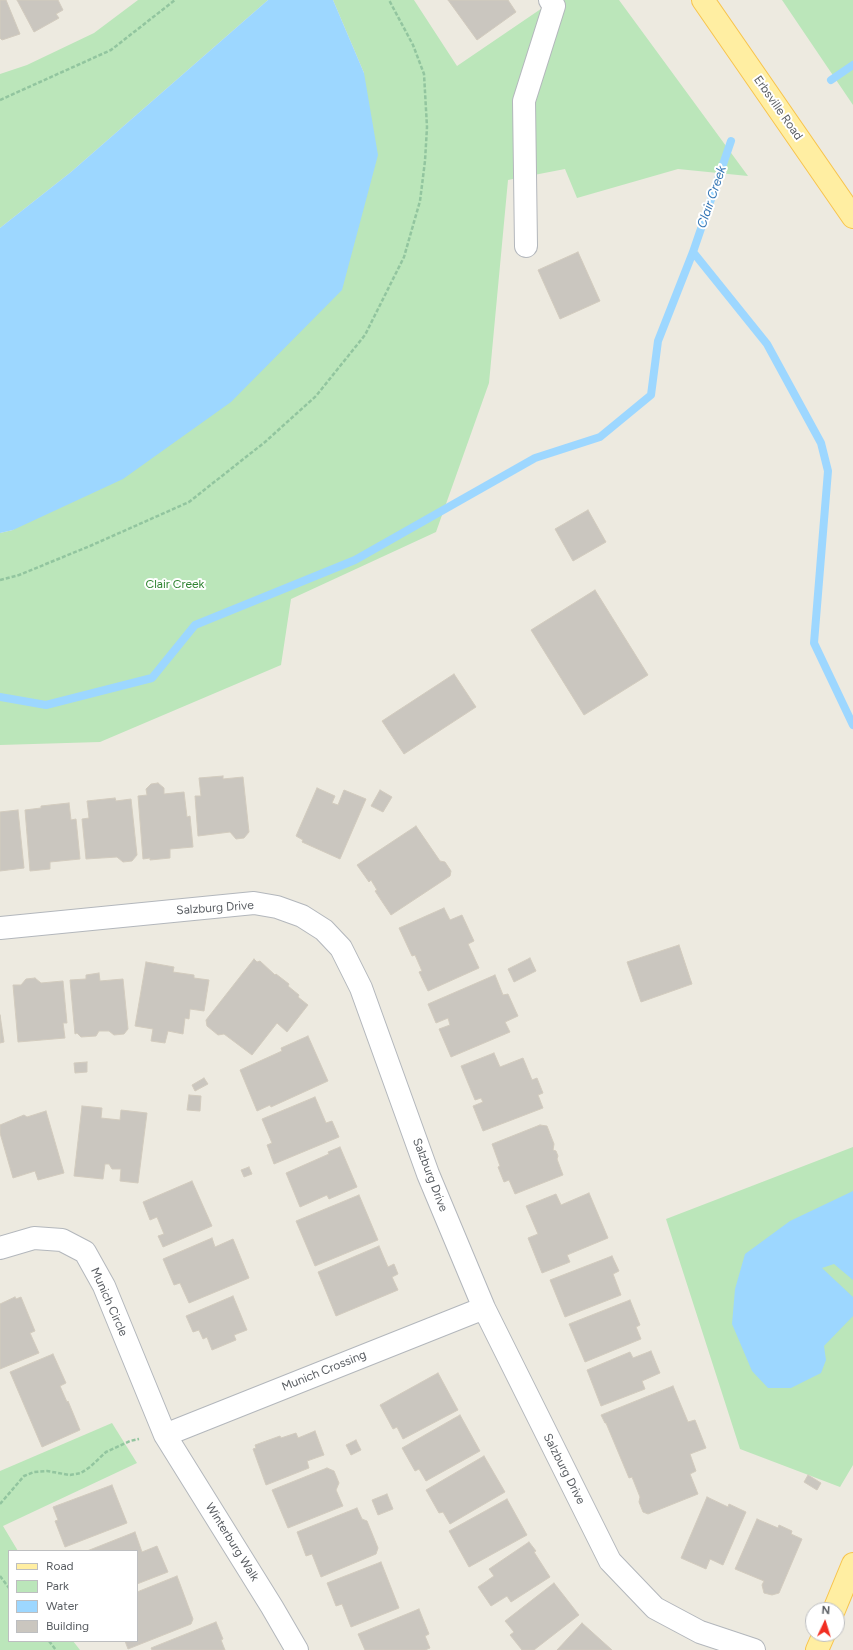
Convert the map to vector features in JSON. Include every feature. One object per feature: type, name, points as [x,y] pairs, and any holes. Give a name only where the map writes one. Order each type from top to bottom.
[{"type":"main road","name":"Erbsville Road","points":[[703,0],[853,217]]},
{"type":"main road","points":[[837,1602],[853,1564]]},
{"type":"street","points":[[526,246],[524,101],[554,6],[550,0]]},
{"type":"street","name":"Salzburg Drive","points":[[0,928],[254,904],[277,907],[302,916],[324,930],[341,948],[361,988],[428,1174],[484,1308],[610,1562],[655,1608],[700,1632],[754,1650]]},
{"type":"street","name":"Munich Circle","points":[[0,1248],[34,1238],[62,1240],[85,1252],[104,1286],[165,1435]]},
{"type":"street","name":"Munich Crossing","points":[[165,1435],[484,1308]]},
{"type":"street","name":"Winterburg Walk","points":[[165,1435],[272,1606],[297,1650]]},
{"type":"path","points":[[0,100],[111,50],[175,0]]},
{"type":"path","points":[[0,580],[19,575],[90,546],[189,502],[265,442],[316,396],[365,335],[404,257],[420,201],[426,161],[427,127],[424,74],[413,45],[389,0]]},
{"type":"path","points":[[0,1504],[24,1476],[34,1472],[47,1471],[70,1475],[81,1473],[90,1468],[106,1452],[130,1441],[165,1435]]},
{"type":"path","points":[[0,1576],[8,1587]]},
{"type":"path","points":[[50,1642],[56,1650]]},
{"type":"green space","points":[[138,0],[268,0],[71,172],[0,228],[0,74],[27,65],[94,33]]},
{"type":"green space","name":"Clair Creek","points":[[333,0],[414,0],[457,66],[554,0],[619,0],[748,176],[678,169],[577,198],[565,169],[508,180],[489,383],[436,532],[291,599],[281,665],[100,742],[0,745],[0,533],[13,530],[364,73]]},
{"type":"green space","points":[[782,0],[853,0],[853,105]]},
{"type":"green space","points":[[853,1147],[853,1465],[840,1487],[740,1449],[666,1219]]},
{"type":"green space","points":[[112,1423],[137,1463],[3,1526],[17,1550],[8,1550],[8,1642],[74,1642],[80,1650],[0,1650],[0,1471]]},
{"type":"water","points":[[268,0],[333,0],[364,73],[378,155],[342,290],[231,402],[123,479],[13,530],[0,533],[0,228],[71,172]]},
{"type":"water","points":[[853,1191],[853,1280],[834,1264],[822,1268],[853,1297],[853,1316],[824,1346],[826,1360],[821,1373],[791,1388],[768,1388],[752,1371],[732,1324],[735,1289],[745,1254],[790,1221]]},
{"type":"building","points":[[0,0],[6,0],[20,34],[2,40],[0,38]]},
{"type":"building","points":[[17,0],[58,0],[63,10],[56,14],[59,18],[34,32]]},
{"type":"building","points":[[448,0],[508,0],[516,12],[477,40]]},
{"type":"building","points":[[578,252],[600,301],[560,319],[538,270]]},
{"type":"building","points":[[588,510],[606,542],[573,561],[555,529]]},
{"type":"building","points":[[595,590],[648,675],[584,715],[531,630]]},
{"type":"building","points":[[454,674],[476,707],[404,754],[382,721]]},
{"type":"building","points":[[223,776],[223,779],[243,777],[249,832],[244,838],[236,839],[230,832],[198,836],[195,796],[201,796],[199,778]]},
{"type":"building","points":[[158,783],[164,788],[164,794],[184,792],[187,817],[190,816],[193,847],[170,849],[170,858],[150,860],[150,858],[143,859],[138,796],[147,795],[146,789],[151,784]]},
{"type":"building","points":[[317,788],[335,796],[332,803],[338,805],[344,790],[366,799],[340,859],[302,842],[303,840],[296,836]]},
{"type":"building","points":[[380,790],[392,797],[383,812],[371,806]]},
{"type":"building","points":[[115,798],[116,801],[131,799],[137,855],[132,861],[123,862],[117,857],[86,859],[82,819],[89,818],[87,801]]},
{"type":"building","points":[[69,803],[71,820],[76,819],[80,859],[50,862],[50,869],[30,871],[25,810],[41,808],[41,806]]},
{"type":"building","points":[[18,810],[24,868],[0,871],[0,812]]},
{"type":"building","points":[[416,826],[440,861],[445,862],[451,871],[450,876],[391,915],[375,891],[377,890],[371,880],[369,882],[357,865]]},
{"type":"building","points":[[444,908],[450,920],[462,915],[474,941],[468,944],[479,968],[428,991],[419,972],[422,971],[415,955],[412,956],[399,928]]},
{"type":"building","points":[[679,945],[692,984],[641,1002],[627,962]]},
{"type":"building","points":[[530,958],[536,971],[514,982],[508,969]]},
{"type":"building","points":[[254,959],[257,962],[260,961],[275,975],[276,974],[289,984],[288,986],[308,1005],[287,1032],[277,1023],[252,1055],[224,1034],[218,1035],[207,1026],[206,1020]]},
{"type":"building","points":[[146,962],[174,967],[173,972],[194,975],[194,978],[209,980],[204,1011],[190,1009],[189,1019],[185,1018],[183,1034],[168,1031],[165,1043],[151,1041],[153,1029],[135,1026]]},
{"type":"building","points":[[99,973],[100,981],[123,979],[128,1029],[124,1034],[114,1035],[109,1031],[99,1031],[96,1036],[81,1037],[77,1033],[75,1034],[70,980],[86,979],[86,975]]},
{"type":"building","points":[[495,975],[503,995],[508,994],[518,1016],[505,1022],[510,1032],[451,1057],[439,1029],[450,1025],[448,1018],[436,1023],[428,1004]]},
{"type":"building","points":[[35,978],[41,983],[63,981],[67,1023],[63,1023],[65,1038],[18,1042],[13,985],[21,985],[26,979]]},
{"type":"building","points":[[0,1015],[4,1042],[0,1043]]},
{"type":"building","points":[[308,1036],[328,1081],[271,1107],[270,1105],[257,1111],[240,1070],[282,1051],[281,1048]]},
{"type":"building","points":[[494,1053],[500,1067],[523,1058],[532,1080],[537,1078],[543,1093],[538,1095],[543,1108],[483,1131],[473,1106],[483,1102],[481,1098],[475,1100],[461,1066]]},
{"type":"building","points":[[87,1062],[87,1072],[75,1073],[74,1063]]},
{"type":"building","points":[[204,1078],[208,1084],[195,1091],[192,1085]]},
{"type":"building","points":[[189,1095],[201,1096],[200,1111],[187,1110]]},
{"type":"building","points":[[315,1097],[326,1123],[332,1121],[339,1137],[274,1164],[267,1145],[272,1143],[262,1119]]},
{"type":"building","points":[[82,1106],[102,1108],[101,1118],[120,1120],[121,1110],[147,1113],[138,1183],[120,1181],[121,1169],[112,1169],[109,1164],[105,1164],[103,1179],[74,1176]]},
{"type":"building","points":[[46,1111],[64,1173],[38,1180],[35,1171],[13,1178],[0,1133],[0,1125],[24,1115],[27,1117]]},
{"type":"building","points":[[540,1125],[547,1126],[554,1144],[553,1150],[556,1151],[558,1156],[557,1159],[563,1175],[515,1194],[509,1180],[504,1182],[498,1167],[500,1166],[492,1144]]},
{"type":"building","points":[[340,1147],[357,1187],[329,1199],[327,1195],[300,1207],[286,1173],[329,1154],[328,1152]]},
{"type":"building","points":[[249,1167],[252,1174],[244,1177],[241,1170]]},
{"type":"building","points":[[192,1181],[212,1226],[163,1247],[158,1236],[164,1234],[157,1217],[150,1220],[143,1202]]},
{"type":"building","points":[[589,1193],[608,1238],[567,1255],[570,1262],[542,1273],[528,1238],[538,1234],[526,1206],[556,1194],[561,1205]]},
{"type":"building","points":[[359,1195],[378,1240],[315,1266],[296,1221]]},
{"type":"building","points":[[212,1238],[215,1247],[233,1239],[249,1278],[189,1303],[180,1283],[174,1285],[163,1259]]},
{"type":"building","points":[[379,1246],[388,1267],[394,1264],[398,1274],[392,1277],[398,1290],[336,1316],[318,1272]]},
{"type":"building","points":[[612,1256],[619,1271],[613,1274],[621,1295],[565,1317],[550,1280]]},
{"type":"building","points":[[233,1296],[247,1330],[234,1335],[236,1340],[212,1350],[207,1337],[203,1339],[199,1330],[193,1332],[186,1316]]},
{"type":"building","points":[[15,1297],[16,1299],[21,1297],[35,1331],[30,1333],[39,1353],[0,1369],[0,1304]]},
{"type":"building","points":[[630,1300],[640,1325],[636,1327],[641,1339],[585,1362],[569,1324]]},
{"type":"building","points":[[651,1351],[660,1373],[642,1381],[645,1389],[601,1406],[587,1370],[630,1352],[633,1358]]},
{"type":"building","points":[[53,1354],[66,1383],[60,1386],[80,1430],[42,1447],[10,1372]]},
{"type":"building","points":[[438,1373],[458,1410],[403,1439],[397,1427],[393,1429],[380,1405]]},
{"type":"building","points":[[673,1386],[688,1422],[695,1420],[706,1448],[690,1454],[696,1471],[690,1474],[698,1494],[648,1514],[643,1512],[639,1502],[640,1497],[632,1477],[629,1478],[606,1423],[601,1415]]},
{"type":"building","points":[[460,1415],[480,1451],[426,1481],[419,1469],[415,1471],[402,1448]]},
{"type":"building","points":[[315,1431],[324,1455],[307,1461],[309,1468],[266,1485],[253,1449],[256,1448],[255,1445],[280,1436],[281,1438],[296,1433],[298,1438]]},
{"type":"building","points":[[356,1440],[361,1450],[351,1455],[346,1445]]},
{"type":"building","points":[[484,1456],[505,1492],[450,1524],[443,1512],[439,1513],[426,1490]]},
{"type":"building","points":[[327,1468],[334,1471],[339,1483],[336,1490],[343,1506],[288,1528],[272,1490]]},
{"type":"building","points":[[808,1475],[821,1483],[817,1490],[804,1482]]},
{"type":"building","points":[[112,1485],[127,1523],[65,1547],[55,1521],[58,1520],[53,1507]]},
{"type":"building","points":[[387,1494],[393,1509],[378,1515],[372,1500]]},
{"type":"building","points":[[707,1497],[728,1507],[729,1504],[746,1512],[723,1565],[710,1559],[706,1569],[681,1558]]},
{"type":"building","points":[[507,1499],[527,1535],[469,1567],[449,1531]]},
{"type":"building","points":[[357,1508],[362,1519],[367,1521],[378,1548],[376,1554],[321,1577],[312,1554],[306,1556],[297,1532]]},
{"type":"building","points":[[757,1519],[778,1528],[779,1525],[792,1531],[791,1534],[802,1539],[779,1593],[772,1595],[764,1593],[762,1585],[764,1581],[735,1569]]},
{"type":"building","points":[[135,1532],[142,1552],[157,1546],[168,1572],[138,1584],[138,1550],[90,1550]]},
{"type":"building","points":[[529,1542],[536,1551],[534,1552],[550,1577],[511,1602],[507,1596],[491,1606],[478,1587],[494,1576],[489,1569]]},
{"type":"building","points":[[381,1562],[399,1608],[351,1627],[342,1604],[336,1606],[327,1583]]},
{"type":"building","points":[[177,1576],[193,1619],[191,1624],[128,1649],[125,1642],[138,1642],[138,1592]]},
{"type":"building","points":[[554,1583],[579,1615],[534,1650],[522,1650],[510,1635],[514,1632],[505,1621]]},
{"type":"building","points":[[419,1609],[429,1634],[425,1636],[430,1648],[425,1650],[365,1650],[358,1634]]},
{"type":"building","points":[[216,1622],[223,1639],[221,1640],[225,1650],[152,1650],[151,1648]]},
{"type":"building","points":[[582,1623],[612,1650],[557,1650]]},
{"type":"waterway","name":"Clair Creek","points":[[831,80],[853,65]]},
{"type":"waterway","points":[[0,697],[46,705],[152,678],[195,625],[355,560],[535,458],[600,437],[651,395],[658,341],[693,252],[731,141]]},
{"type":"waterway","points":[[693,252],[767,344],[821,443],[828,471],[814,643],[853,725]]}]
